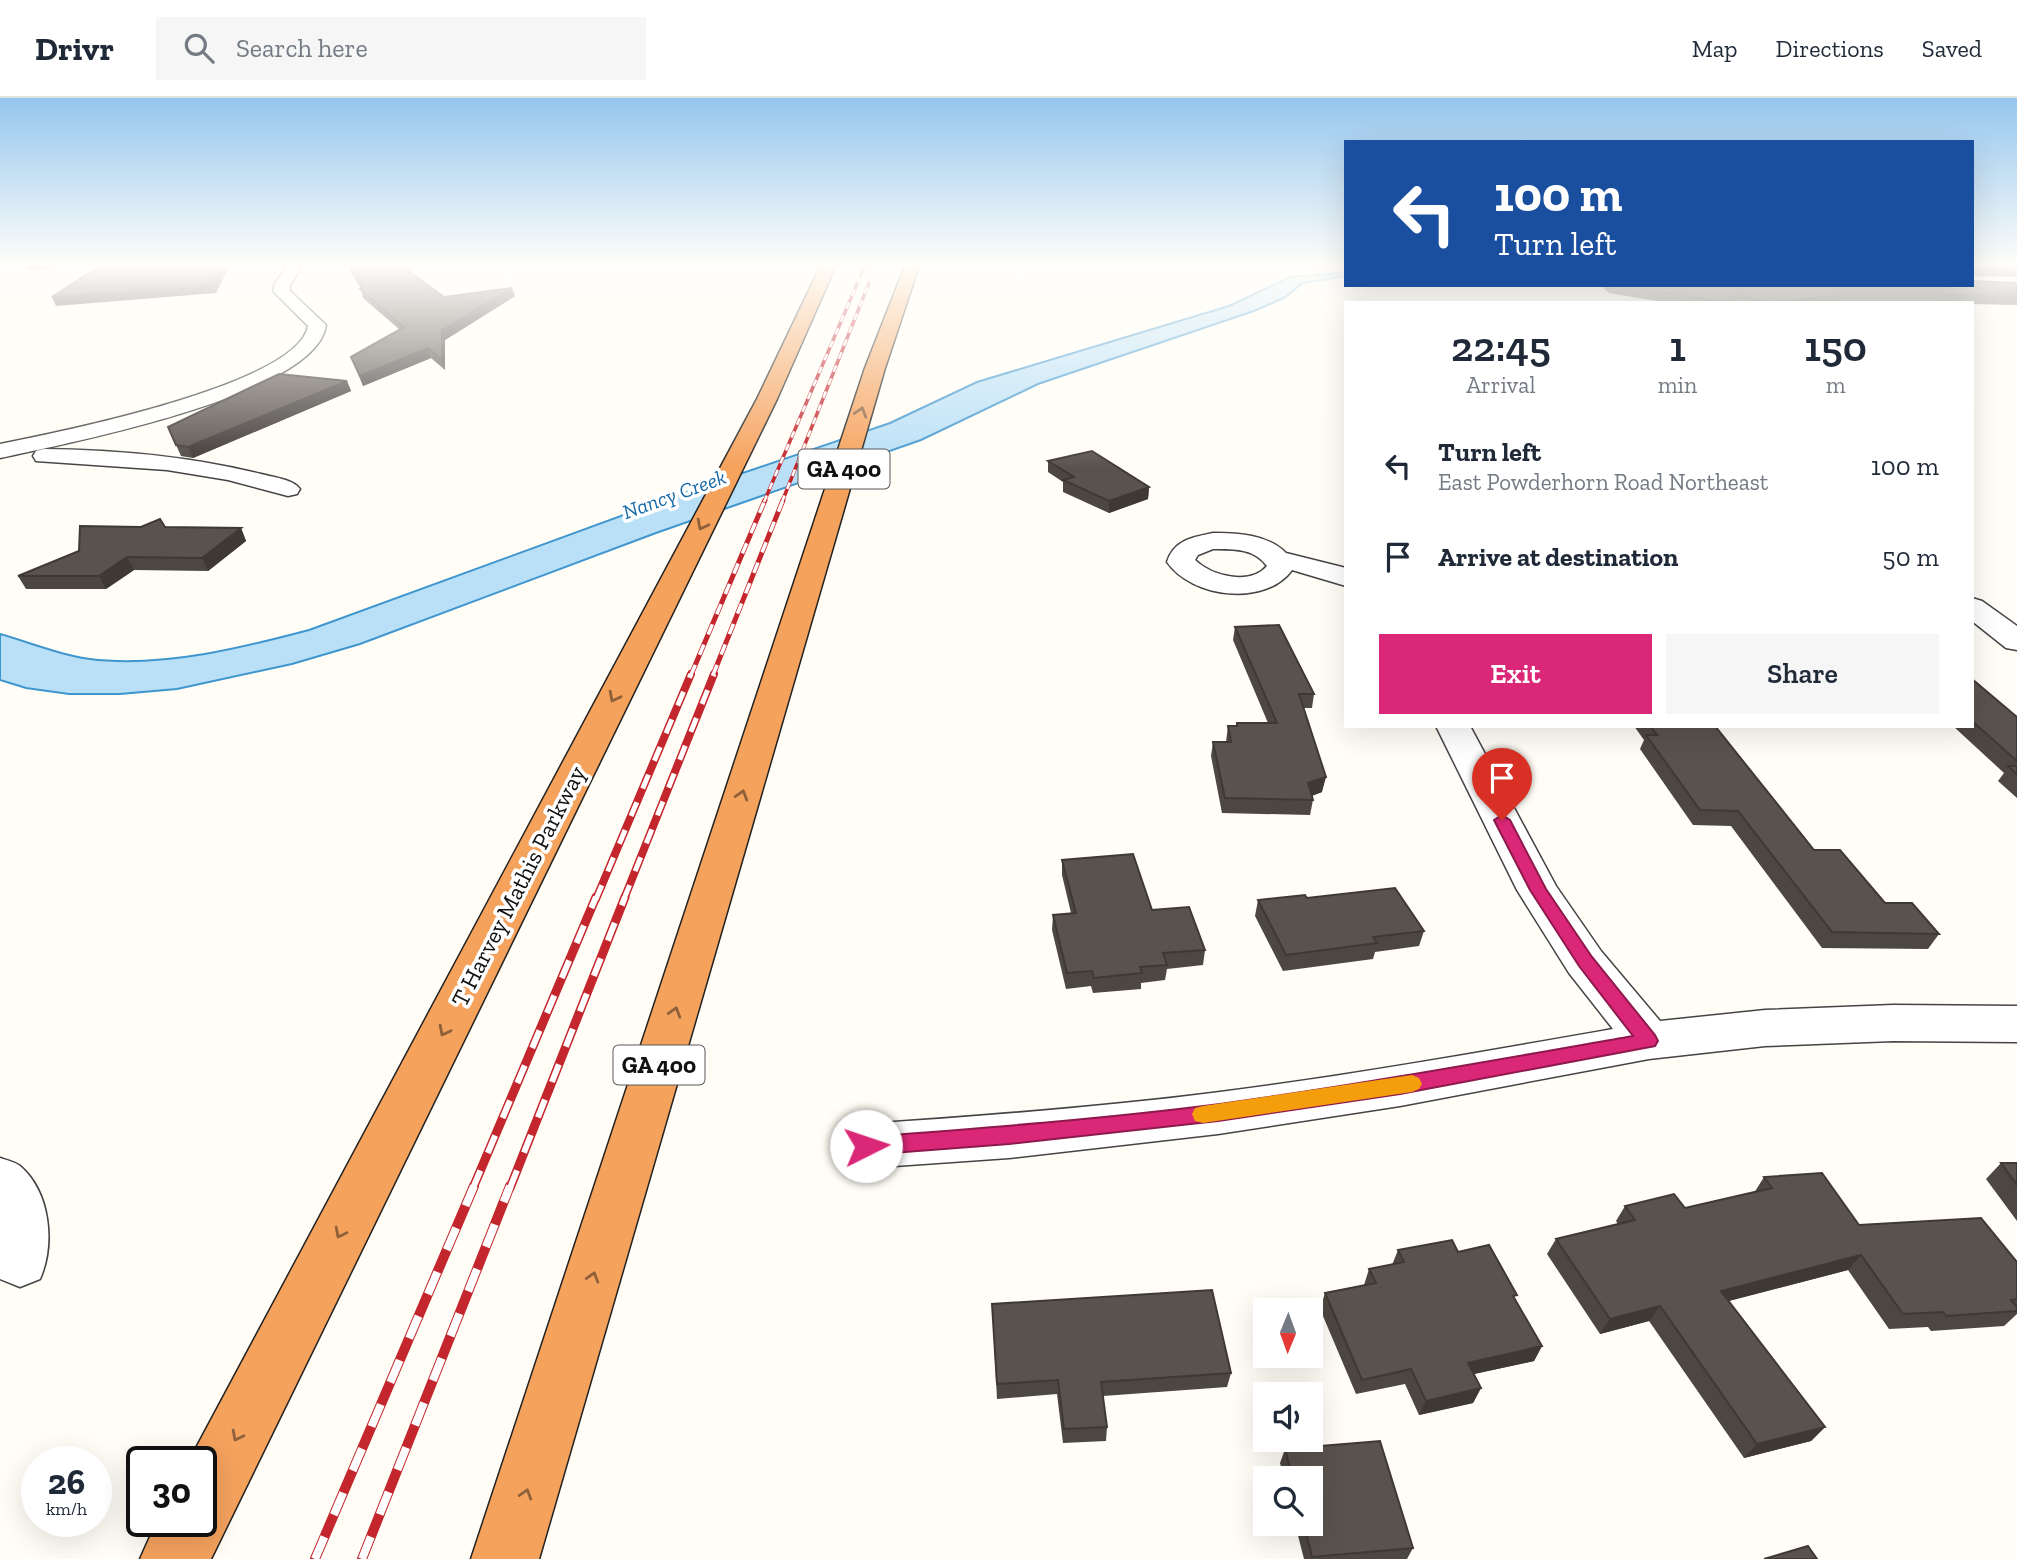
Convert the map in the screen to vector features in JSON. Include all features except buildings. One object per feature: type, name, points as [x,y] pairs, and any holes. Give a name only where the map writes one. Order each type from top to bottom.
[{"type":"highway","name":"T Harvey Mathis Parkway","points":[[217,1475],[767,399],[798,331]]},
{"type":"highway","name":"GA 400","points":[[505,1559],[888,331]]},
{"type":"highway","points":[[174,1559],[186,1537]]},
{"type":"street","points":[[0,451],[89,431],[242,385],[299,355],[314,339],[316,331]]},
{"type":"street","points":[[0,456],[64,456],[149,461],[224,472],[288,489]]},
{"type":"street","points":[[1278,559],[1322,569],[1344,578]]},
{"type":"street","points":[[1974,609],[2017,641]]},
{"type":"street","points":[[1454,728],[1538,890],[1585,962],[1648,1041]]},
{"type":"street","points":[[866,1146],[1009,1136],[1218,1113],[1400,1086],[1648,1041],[1765,1028],[1893,1023],[2017,1024]]},
{"type":"street","points":[[0,1181],[15,1199],[21,1224],[20,1261]]},
{"type":"water","points":[[1146,331],[1194,331],[1038,384],[921,440],[656,533],[360,644],[292,664],[177,689],[120,694],[69,694],[26,688],[0,680],[0,634],[73,656],[125,661],[205,654],[309,630],[681,494],[890,423],[977,382]]},
{"type":"railway","points":[[764,502],[837,331]]},
{"type":"railway","points":[[782,502],[850,331]]},
{"type":"railway","points":[[691,675],[765,500]]},
{"type":"railway","points":[[713,675],[783,500]]},
{"type":"railway","points":[[596,899],[691,674]]},
{"type":"railway","points":[[624,899],[714,674]]},
{"type":"railway","points":[[473,1188],[596,897]]},
{"type":"railway","points":[[510,1188],[625,897]]},
{"type":"railway","points":[[315,1559],[474,1186]]},
{"type":"railway","points":[[362,1559],[510,1186]]},
{"type":"slow traffic","points":[[1203,1114],[1412,1084]]},
{"type":"route","points":[[866,1146],[1009,1136],[1218,1113],[1400,1086],[1648,1041],[1585,962],[1538,890],[1502,820]]},
{"type":"water label","name":"Nancy Creek","points":[[674,494]]}]
